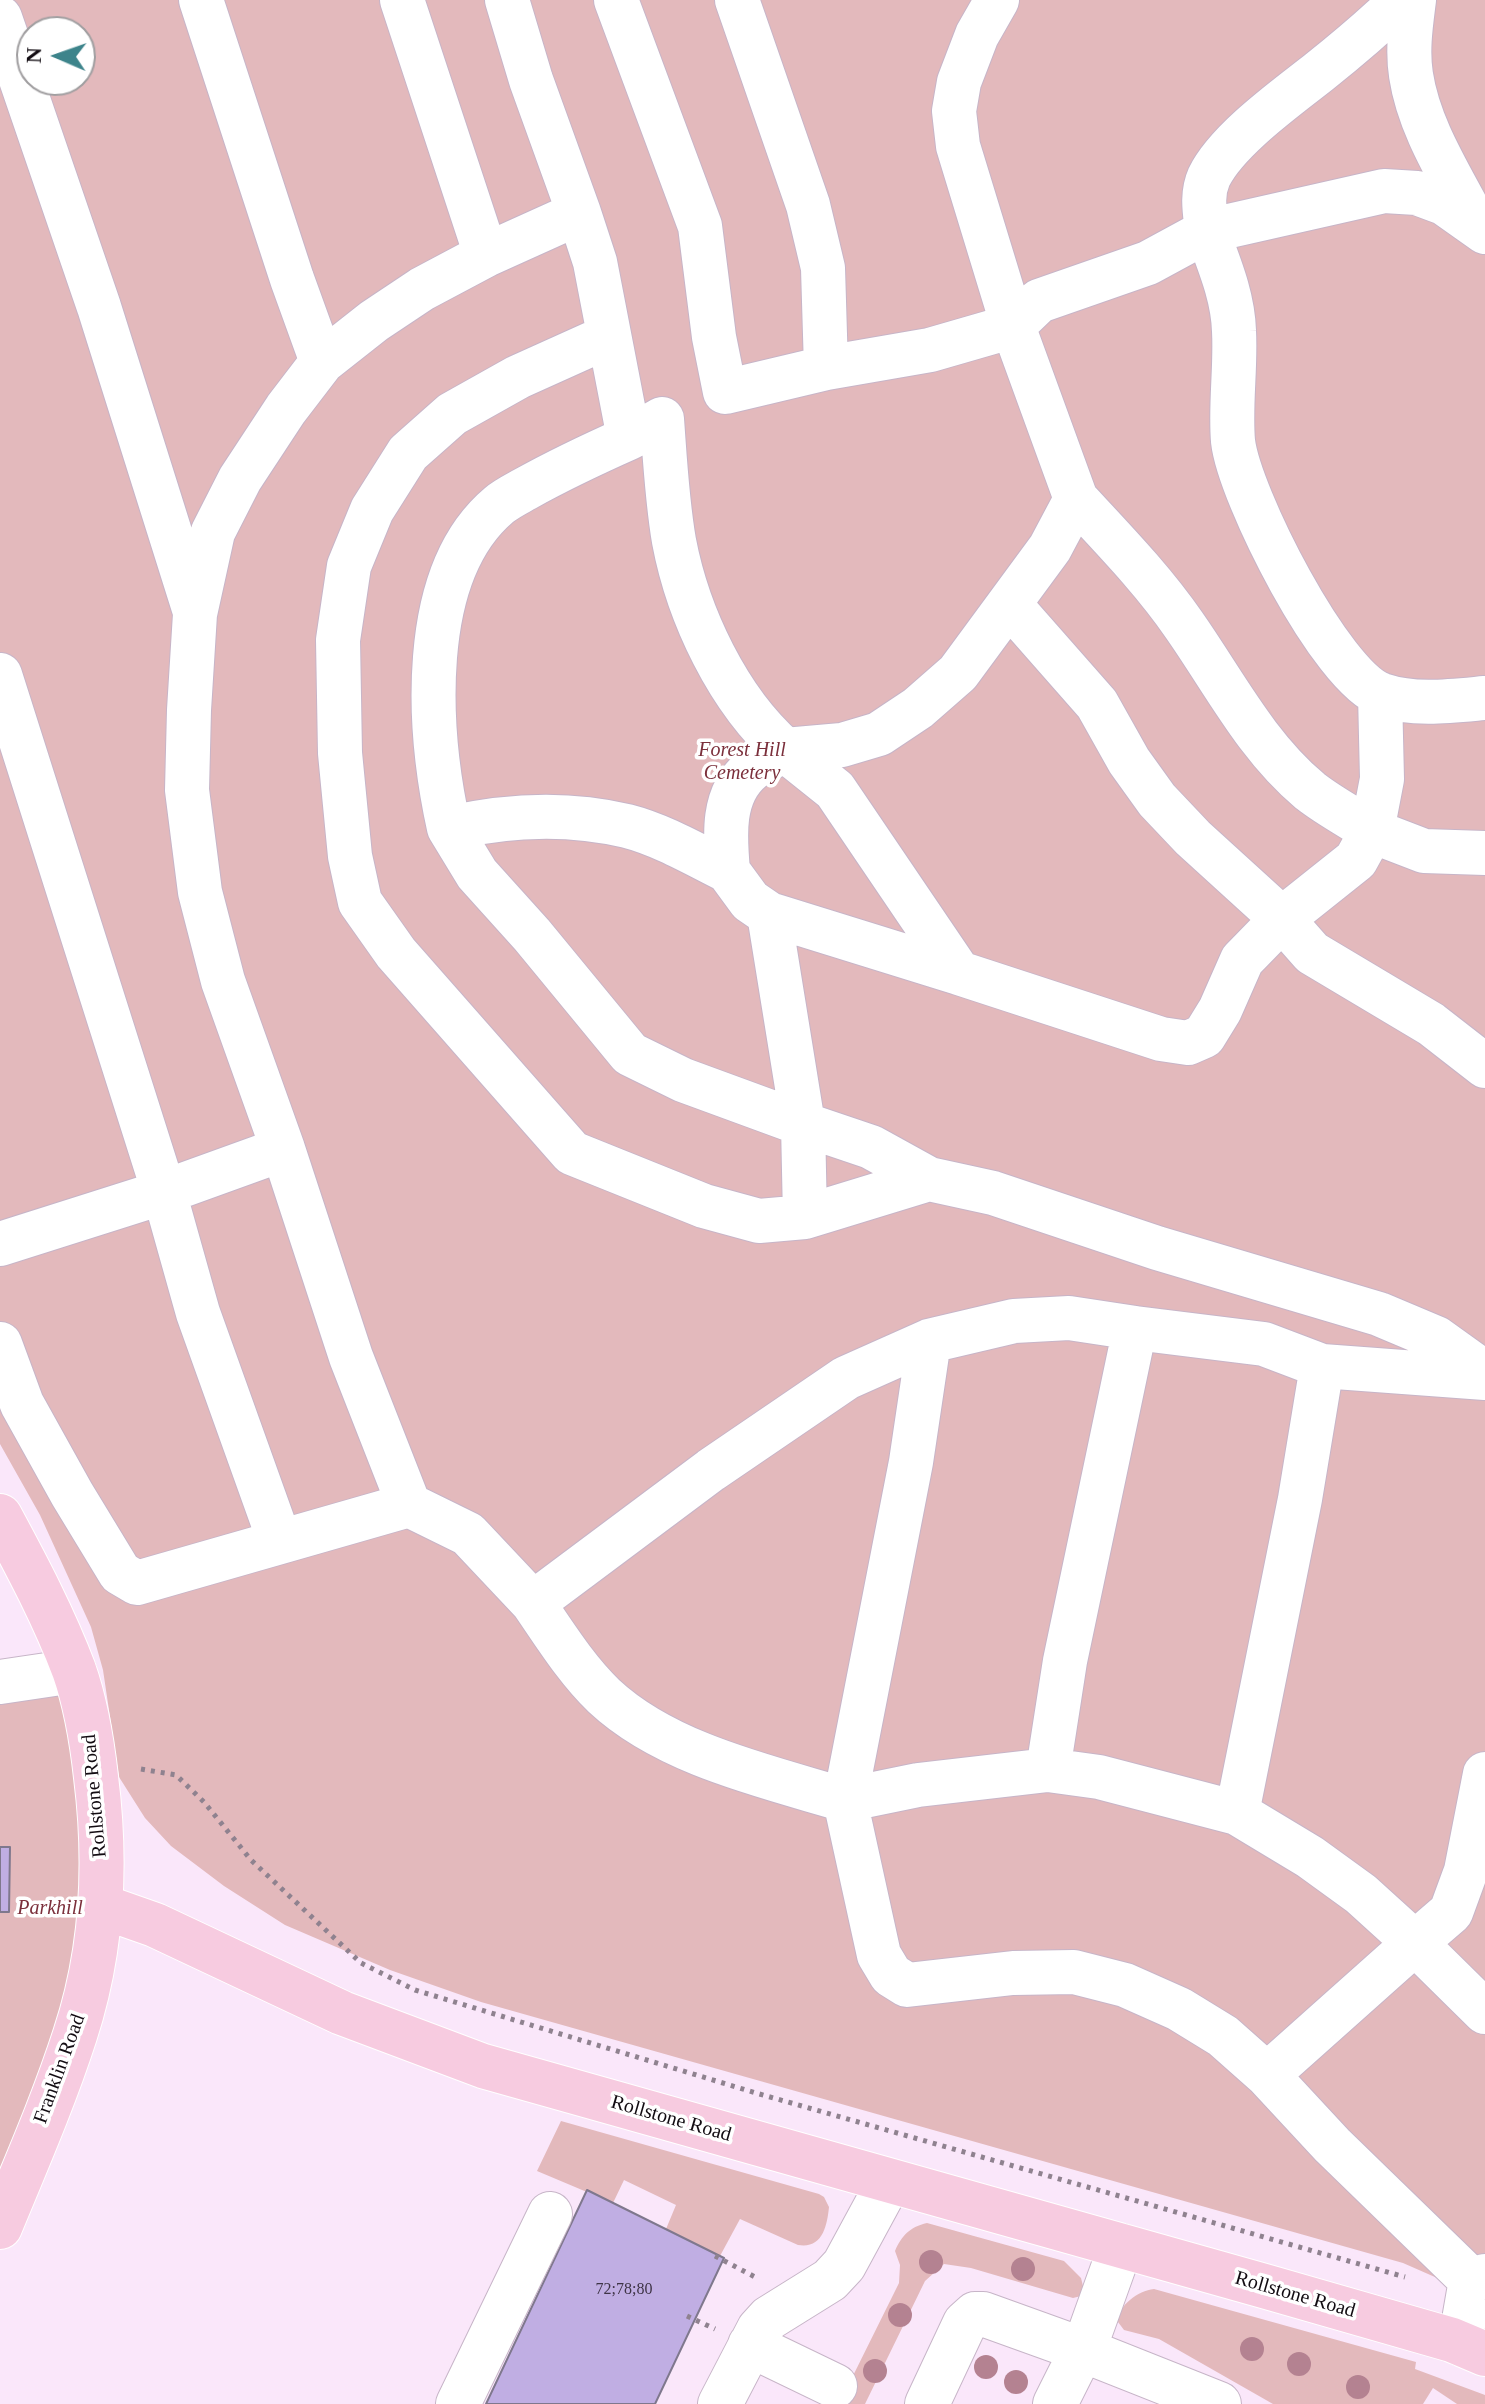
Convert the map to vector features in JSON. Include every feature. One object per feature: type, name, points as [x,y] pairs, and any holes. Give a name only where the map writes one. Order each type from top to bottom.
[{"type":"main road","name":"Rollstone Road","points":[[0,1516],[74,1671],[87,1717],[103,1831],[101,1906],[155,1925],[342,2013],[483,2066],[1473,2348]]},
{"type":"main road","name":"Franklin Road","points":[[0,2227],[76,2033],[97,1950],[101,1906]]},
{"type":"street","points":[[201,0],[322,362]]},
{"type":"street","points":[[402,0],[486,255]]},
{"type":"street","points":[[507,0],[531,80],[595,262],[609,336],[645,428],[698,622],[730,684],[767,734],[835,790],[959,973]]},
{"type":"street","points":[[616,0],[700,226],[714,337],[725,392]]},
{"type":"street","points":[[737,0],[808,205],[823,268],[826,368]]},
{"type":"street","points":[[997,0],[977,35],[959,82],[954,111],[958,146],[1013,326],[1076,499],[1131,559],[1183,623],[1272,753],[1311,792],[1372,831],[1424,851],[1485,853]]},
{"type":"street","points":[[1402,0],[1256,122],[1209,178],[1203,202],[1207,231],[1228,290],[1234,331],[1231,391],[1233,444],[1271,545],[1320,631],[1354,674],[1380,694],[1446,702],[1485,698]]},
{"type":"street","points":[[1414,0],[1409,34],[1411,75],[1424,125],[1481,229]]},
{"type":"street","points":[[0,18],[99,307],[195,614]]},
{"type":"street","points":[[1481,229],[1444,203],[1417,193],[1384,191],[1207,231],[1148,263],[1039,301],[1013,326],[930,350],[826,368],[725,392],[559,470],[500,504],[471,535],[452,574],[441,613],[435,665],[435,740],[449,828],[477,874],[532,935],[630,1054],[683,1080],[871,1147],[929,1179],[993,1193],[1157,1248],[1379,1314],[1436,1338],[1485,1376]]},
{"type":"street","points":[[409,1505],[351,1357],[283,1149],[223,981],[200,892],[187,790],[195,614],[213,532],[240,479],[286,409],[322,362],[374,321],[422,289],[486,255],[579,213]]},
{"type":"street","points":[[609,336],[518,377],[452,414],[408,453],[372,510],[349,566],[338,640],[340,753],[350,856],[360,902],[396,953],[572,1153],[636,1181],[759,1221],[805,1217],[929,1179]]},
{"type":"street","points":[[728,871],[724,833],[732,796],[750,770],[785,750],[842,745],[879,734],[918,708],[958,673],[1050,548],[1076,499]]},
{"type":"street","points":[[1009,604],[1097,704],[1129,761],[1157,800],[1193,838],[1282,919],[1312,953],[1431,1024],[1485,1066]]},
{"type":"street","points":[[0,675],[164,1192],[198,1313],[280,1542]]},
{"type":"street","points":[[449,828],[485,820],[522,817],[584,819],[629,826],[680,846],[728,871],[750,901],[769,914],[1161,1039],[1188,1043],[1204,1036],[1220,1010],[1242,960],[1282,919],[1356,860],[1372,831],[1382,779],[1380,694]]},
{"type":"street","points":[[769,914],[803,1124],[805,1217]]},
{"type":"street","points":[[0,1244],[164,1192],[283,1149]]},
{"type":"street","points":[[533,1603],[711,1470],[846,1378],[929,1341],[1014,1321],[1069,1318],[1264,1344],[1322,1366],[1485,1376]]},
{"type":"street","points":[[1048,1770],[1065,1661],[1135,1328]]},
{"type":"street","points":[[929,1341],[911,1462],[845,1800],[879,1955],[891,1975],[907,1985],[1013,1973],[1074,1972],[1125,1985],[1179,2009],[1223,2036],[1267,2075],[1332,2145],[1475,2285],[1473,2348]]},
{"type":"street","points":[[0,1344],[22,1404],[120,1573],[137,1583],[409,1505],[468,1534],[533,1603],[576,1665],[605,1697],[658,1735],[747,1771],[845,1800],[918,1785],[1048,1770],[1099,1777],[1237,1813],[1348,1884],[1415,1943],[1485,2012]]},
{"type":"street","points":[[1237,1813],[1297,1514],[1322,1366]]},
{"type":"street","points":[[0,1682],[74,1671]]},
{"type":"street","points":[[1267,2075],[1451,1912],[1466,1871],[1485,1774]]},
{"type":"street","points":[[720,2404],[750,2345],[769,2318],[830,2280],[844,2265],[889,2182]]},
{"type":"street","points":[[458,2404],[550,2214]]},
{"type":"street","points":[[1055,2404],[1100,2310],[1121,2246]]},
{"type":"street","points":[[927,2404],[965,2323],[975,2314],[983,2314],[1083,2350],[1219,2404]]},
{"type":"street","points":[[750,2345],[835,2386]]},
{"type":"path","points":[[141,1769],[176,1775],[204,1802],[251,1860],[361,1963],[415,1990],[756,2093],[1307,2247],[1475,2285]]},
{"type":"green space","name":"Forest Hill Cemetery","points":[[0,0],[1485,0],[1485,2299],[1403,2263],[481,2002],[390,1970],[285,1925],[224,1886],[171,1846],[145,1818],[119,1777],[103,1670],[91,1627],[40,1515],[0,1444]]},
{"type":"green space","name":"Parkhill","points":[[74,1671],[101,1906],[0,2227],[0,1682]]},
{"type":"green space","points":[[561,2121],[819,2194],[829,2207],[825,2229],[813,2244],[798,2245],[740,2219],[720,2256],[666,2229],[676,2205],[624,2180],[613,2203],[537,2171]]},
{"type":"green space","points":[[927,2223],[1064,2261],[1081,2278],[1081,2296],[1073,2298],[971,2268],[944,2264],[925,2281],[865,2404],[839,2404],[899,2283],[900,2265],[895,2251],[911,2229]]},
{"type":"green space","points":[[1154,2289],[1416,2362],[1415,2369],[1485,2395],[1485,2404],[1457,2404],[1433,2388],[1423,2404],[1273,2404],[1159,2339],[1124,2330],[1118,2322],[1121,2310],[1136,2296]]},
{"type":"building","points":[[0,1847],[10,1847],[9,1912],[0,1912]]},
{"type":"building","points":[[587,2190],[724,2258],[655,2404],[486,2404]]}]
